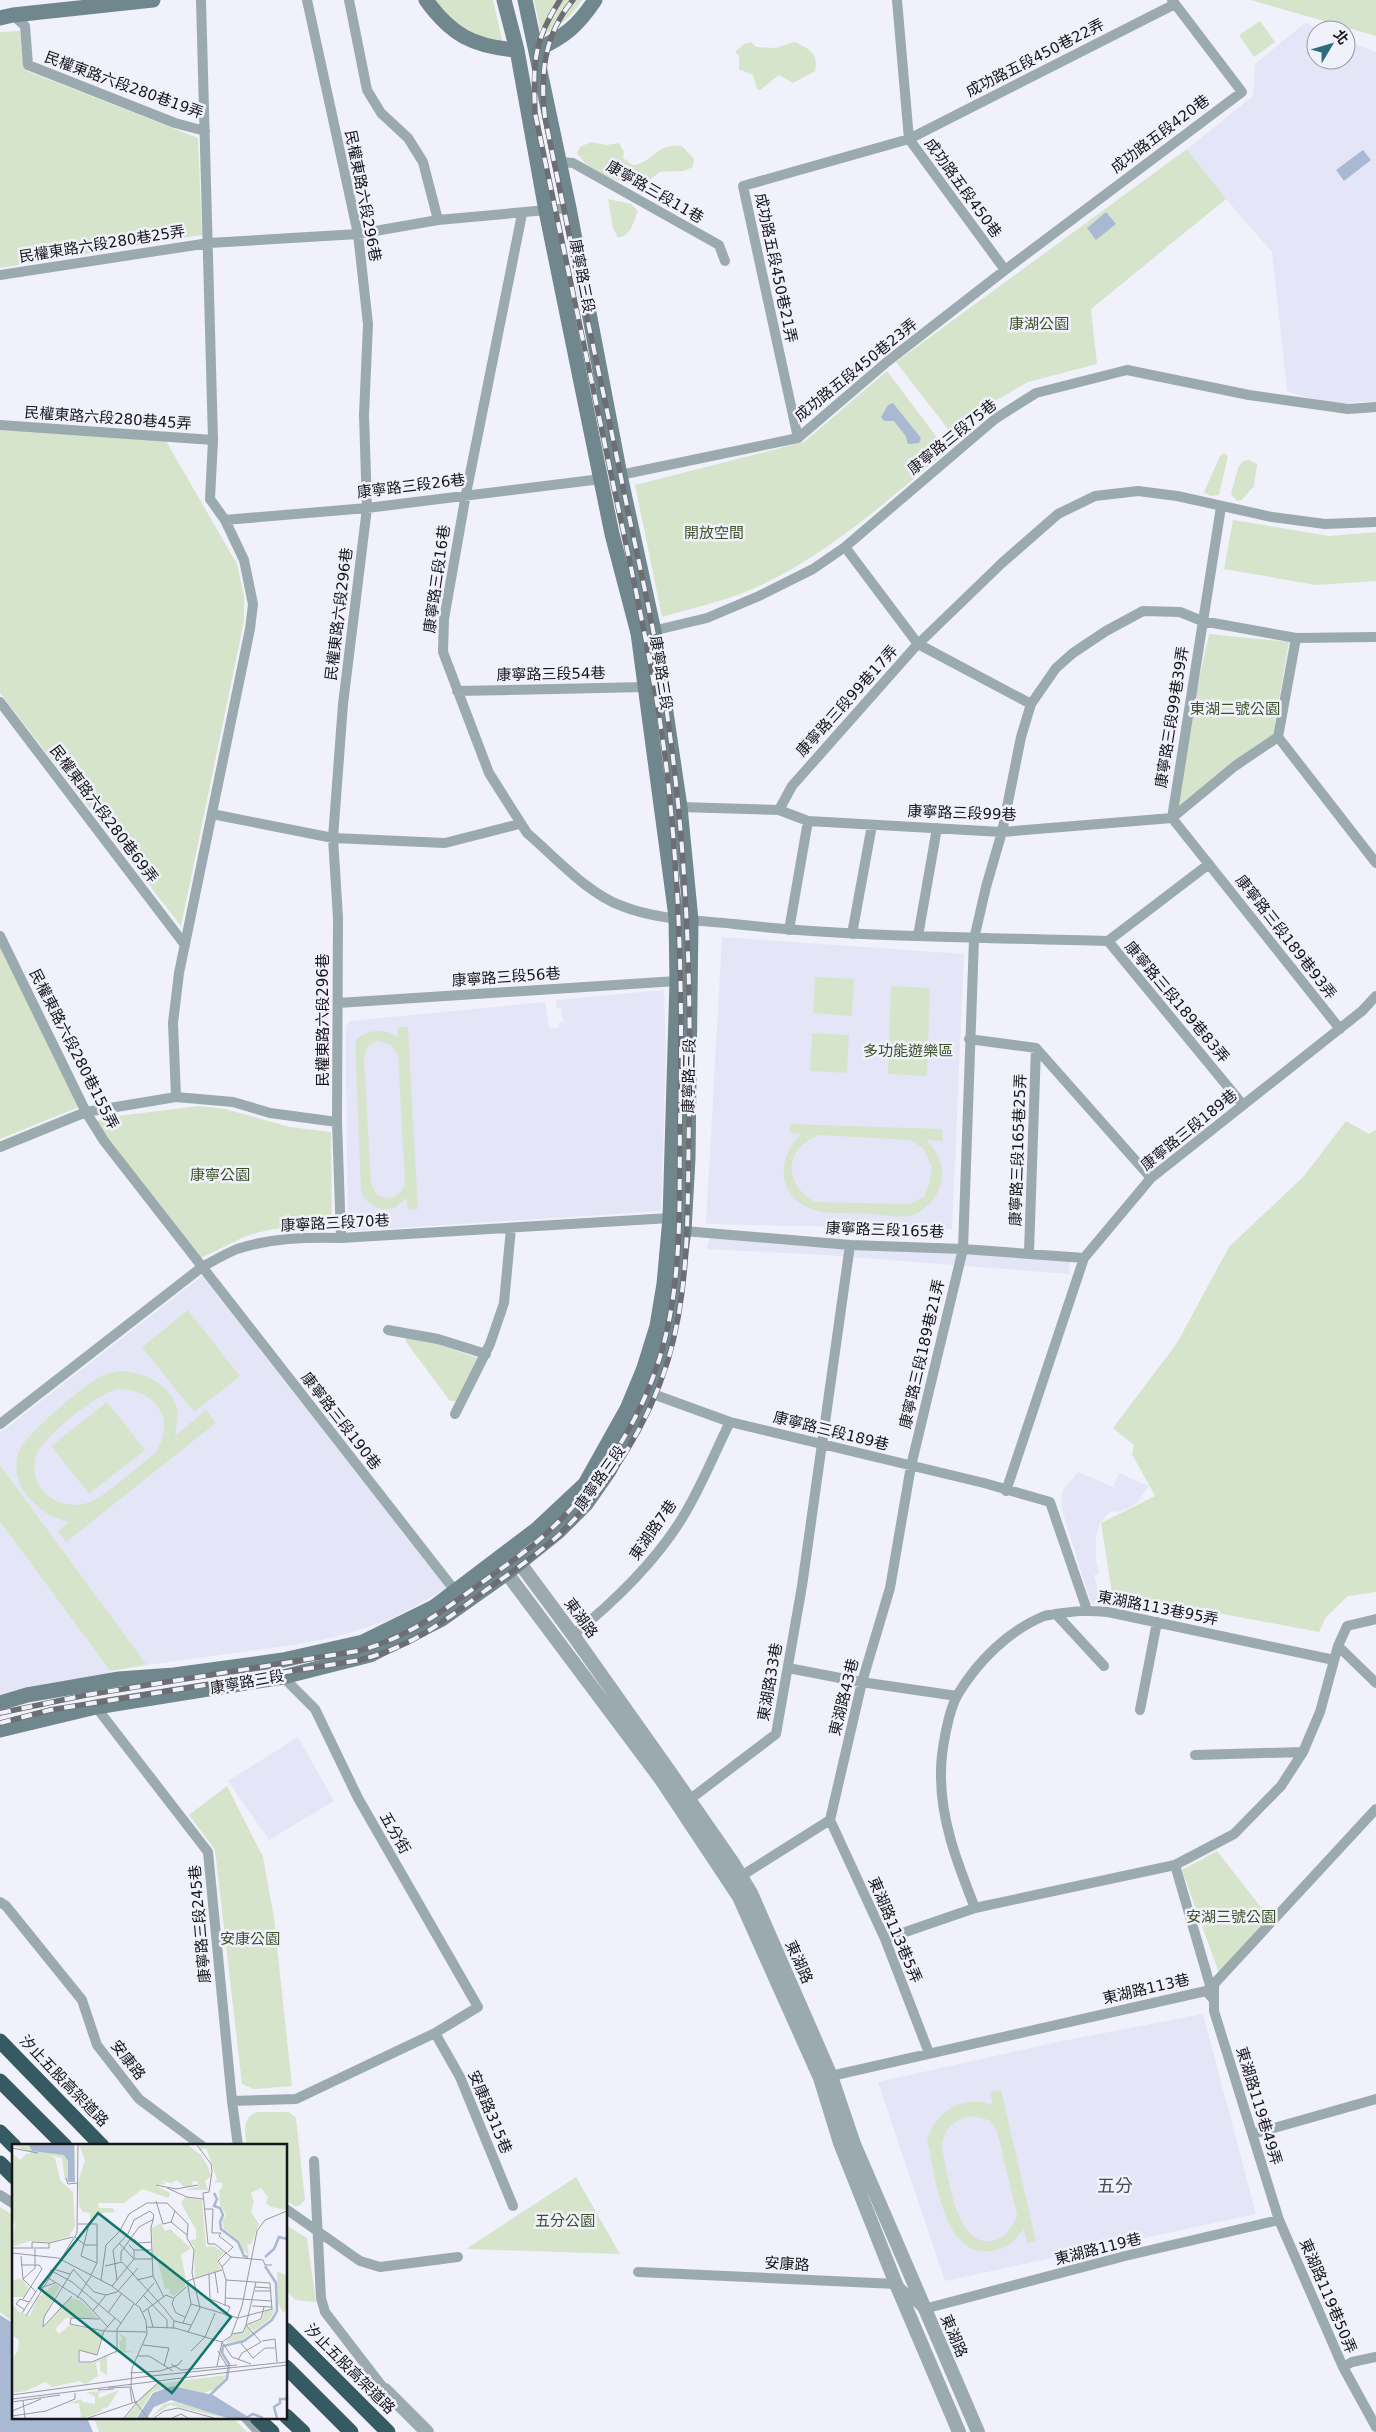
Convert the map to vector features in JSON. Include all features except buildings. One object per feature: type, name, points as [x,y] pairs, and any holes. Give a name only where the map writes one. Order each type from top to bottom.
[{"type":"highway","name":"汐止五股高架道路","points":[[0,2041],[100,2144]]},
{"type":"highway","points":[[0,2081],[63,2144]]},
{"type":"highway","points":[[0,2132],[12,2144]]},
{"type":"highway","points":[[0,2163],[12,2175]]},
{"type":"highway","name":"汐止五股高架道路","points":[[288,2332],[388,2432]]},
{"type":"highway","points":[[288,2369],[352,2432]]},
{"type":"highway","points":[[288,2418],[303,2432]]},
{"type":"highway","points":[[259,2420],[272,2432]]},
{"type":"main road","points":[[7,16],[153,0]]},
{"type":"main road","points":[[426,0],[440,20],[463,38],[489,48],[517,50]]},
{"type":"main road","name":"康寧路三段","points":[[0,1730],[96,1707],[283,1677],[370,1655],[442,1619],[506,1574],[514,1556],[537,1529],[585,1484],[627,1409],[644,1368],[657,1326],[664,1284],[670,1218],[677,981],[684,918],[638,633],[612,534],[546,211],[517,50],[504,0]]},
{"type":"main road","name":"康寧路三段","points":[[0,1704],[27,1695],[119,1679],[174,1675],[283,1660],[363,1642],[434,1607],[497,1560],[514,1556],[558,1532],[586,1504],[610,1471],[650,1393],[671,1322],[684,1231],[688,1158],[680,807],[654,631],[620,475],[570,208],[525,0]]},
{"type":"main road","points":[[536,50],[561,38],[582,20],[595,0]]},
{"type":"street","points":[[176,1097],[173,1023],[185,945],[250,629],[253,604],[244,560],[225,520],[210,499],[213,440],[201,0]]},
{"type":"street","name":"民權東路六段296巷","points":[[307,0],[358,234],[368,324],[364,416],[367,508],[343,704],[333,838],[338,918],[337,1122],[341,1238]]},
{"type":"street","points":[[349,0],[367,90],[381,113],[408,138],[423,162],[438,220]]},
{"type":"street","name":"成功路五段450巷","points":[[897,0],[909,139],[1005,270]]},
{"type":"street","name":"成功路五段450巷22弄","points":[[909,139],[1173,2]]},
{"type":"street","name":"成功路五段420巷","points":[[1005,270],[1242,92],[1173,2]]},
{"type":"street","name":"民權東路六段280巷19弄","points":[[7,16],[25,26],[28,65],[175,123],[205,131]]},
{"type":"street","name":"成功路五段450巷21弄","points":[[798,438],[743,186],[909,139]]},
{"type":"street","name":"康寧路三段11巷","points":[[560,162],[573,163],[719,246],[725,261]]},
{"type":"street","points":[[358,234],[438,220],[522,214],[570,208]]},
{"type":"street","name":"康寧路三段16巷","points":[[522,214],[466,494],[444,619],[443,652],[489,773],[527,833],[597,892],[621,906],[649,914],[789,930],[852,934],[974,939],[1108,941]]},
{"type":"street","name":"民權東路六段280巷25弄","points":[[0,275],[209,243],[358,234]]},
{"type":"street","name":"成功路五段450巷23弄","points":[[620,475],[798,438],[888,361],[1005,270]]},
{"type":"street","name":"康寧路三段75巷","points":[[638,633],[707,618],[814,569],[845,547],[995,419],[1036,393],[1088,378],[1127,370],[1249,395],[1348,409],[1376,407]]},
{"type":"street","name":"民權東路六段280巷45弄","points":[[0,425],[213,440]]},
{"type":"street","name":"康寧路三段26巷","points":[[225,520],[367,508],[466,494],[601,480]]},
{"type":"street","points":[[845,547],[918,644],[1002,563],[1058,514],[1095,496],[1138,491],[1177,496],[1221,507],[1325,524],[1376,522]]},
{"type":"street","name":"康寧路三段99巷39弄","points":[[1172,818],[1221,507]]},
{"type":"street","points":[[1031,704],[1056,668],[1073,654],[1106,631],[1143,612],[1180,612],[1202,621],[1296,638],[1376,637]]},
{"type":"street","points":[[1172,818],[1235,766],[1278,737],[1296,638]]},
{"type":"street","name":"康寧路三段99巷17弄","points":[[779,810],[792,786],[918,644],[1031,704]]},
{"type":"street","name":"康寧路三段54巷","points":[[457,691],[646,687]]},
{"type":"street","name":"民權東路六段280巷69弄","points":[[0,702],[185,945]]},
{"type":"street","name":"康寧路三段189巷21弄","points":[[911,1466],[963,1249],[974,939],[986,887],[1002,832],[1021,737],[1031,704]]},
{"type":"street","points":[[1278,737],[1376,863]]},
{"type":"street","name":"康寧路三段99巷","points":[[680,807],[779,810],[808,821],[1002,832],[1172,818]]},
{"type":"street","points":[[212,814],[333,838],[445,843],[520,824]]},
{"type":"street","name":"康寧路三段189巷93弄","points":[[1172,818],[1340,1028]]},
{"type":"street","points":[[789,930],[808,821]]},
{"type":"street","points":[[852,934],[872,825]]},
{"type":"street","points":[[918,936],[937,828]]},
{"type":"street","points":[[1108,941],[1209,864]]},
{"type":"street","name":"民權東路六段280巷155弄","points":[[0,936],[86,1112],[104,1141],[202,1267]]},
{"type":"street","name":"康寧路三段189巷83弄","points":[[1108,941],[1243,1105]]},
{"type":"street","name":"康寧路三段56巷","points":[[338,1003],[677,981]]},
{"type":"street","name":"康寧路三段189巷","points":[[1006,1491],[1084,1258],[1151,1178],[1362,1011],[1376,996]]},
{"type":"street","points":[[969,1039],[1036,1048],[1151,1178]]},
{"type":"street","name":"康寧路三段165巷25弄","points":[[1029,1252],[1036,1048]]},
{"type":"street","points":[[0,1147],[86,1112],[176,1097],[233,1102],[270,1113],[337,1122]]},
{"type":"street","name":"康寧路三段70巷","points":[[0,1424],[202,1267],[236,1250],[279,1239],[341,1238],[670,1218]]},
{"type":"street","points":[[455,1414],[486,1354],[504,1303],[511,1228]]},
{"type":"street","name":"康寧路三段165巷","points":[[684,1231],[850,1245],[1029,1252],[1084,1258]]},
{"type":"street","name":"東湖路33巷","points":[[689,1800],[776,1734],[802,1586],[850,1245]]},
{"type":"street","name":"康寧路三段190巷","points":[[202,1267],[456,1592]]},
{"type":"street","points":[[388,1330],[438,1339],[486,1354]]},
{"type":"street","name":"康寧路三段189巷","points":[[650,1393],[730,1422],[1050,1502],[1087,1610]]},
{"type":"street","name":"東湖路7巷","points":[[573,1635],[606,1608],[641,1573],[684,1515],[730,1422]]},
{"type":"street","name":"東湖路43巷","points":[[828,1821],[862,1682],[890,1588],[911,1466]]},
{"type":"street","name":"東湖路","points":[[514,1556],[573,1635],[689,1800],[735,1880],[739,1897],[820,2078],[840,2143],[896,2284],[959,2432]]},
{"type":"street","name":"東湖路","points":[[497,1560],[735,1880],[750,1894],[831,2076],[854,2144],[978,2432]]},
{"type":"street","name":"東湖路113巷95弄","points":[[975,1908],[953,1851],[945,1815],[941,1773],[944,1741],[957,1696],[978,1666],[997,1646],[1046,1615],[1087,1610],[1157,1622],[1334,1660]]},
{"type":"street","points":[[1056,1614],[1104,1666]]},
{"type":"street","points":[[885,1940],[975,1908],[1175,1865],[1234,1834],[1281,1786],[1303,1752],[1320,1712],[1338,1646],[1347,1626],[1376,1619]]},
{"type":"street","points":[[1140,1710],[1157,1622]]},
{"type":"street","points":[[1338,1646],[1376,1684]]},
{"type":"street","points":[[788,1668],[862,1682],[957,1696]]},
{"type":"street","name":"五分街","points":[[283,1677],[315,1709],[358,1798],[478,2008],[435,2033]]},
{"type":"street","name":"康寧路三段245巷","points":[[96,1707],[208,1852],[238,2144]]},
{"type":"street","points":[[1195,1755],[1303,1752]]},
{"type":"street","points":[[1214,2000],[1214,1984],[1376,1809]]},
{"type":"street","points":[[735,1880],[828,1821]]},
{"type":"street","name":"東湖路113巷5弄","points":[[828,1821],[885,1940],[929,2053]]},
{"type":"street","name":"東湖路119巷49弄","points":[[1175,1865],[1214,2000],[1214,2011],[1279,2220]]},
{"type":"street","name":"安康路","points":[[0,1902],[6,1906],[82,2000],[97,2045],[139,2099],[199,2144]]},
{"type":"street","name":"東湖路113巷","points":[[831,2076],[1206,1991],[1214,2000]]},
{"type":"street","points":[[232,2101],[296,2100],[435,2033]]},
{"type":"street","name":"安康路315巷","points":[[435,2033],[460,2077],[513,2206]]},
{"type":"street","points":[[1253,2134],[1376,2099]]},
{"type":"street","points":[[314,2161],[321,2298],[325,2312],[385,2390],[428,2432]]},
{"type":"street","points":[[0,2195],[12,2203]]},
{"type":"street","points":[[288,2210],[360,2261],[380,2266],[458,2257]]},
{"type":"street","name":"東湖路119巷","points":[[924,2309],[1125,2256],[1279,2220]]},
{"type":"street","name":"東湖路119巷50弄","points":[[1279,2220],[1343,2367],[1376,2427]]},
{"type":"street","name":"安康路","points":[[638,2272],[896,2284]]},
{"type":"street","points":[[896,2284],[924,2309]]},
{"type":"street","points":[[1343,2367],[1352,2362],[1376,2357]]},
{"type":"street","points":[[248,2420],[259,2432]]},
{"type":"shaded area","points":[[1305,23],[1306,70],[1356,70],[1356,44],[1376,52],[1376,401],[1328,404],[1287,391],[1272,252],[1226,199],[1187,149],[1253,96],[1255,64]]},
{"type":"shaded area","points":[[722,937],[964,954],[952,1229],[706,1224]]},
{"type":"shaded area","points":[[664,990],[666,1058],[661,1211],[352,1231],[348,1228],[346,1027],[350,1021],[545,1002],[549,1028],[559,1028],[558,1023],[564,1022],[561,1015],[562,1008],[556,1008],[557,1000]]},
{"type":"shaded area","points":[[713,1231],[1071,1253],[1069,1274],[825,1255],[706,1249]]},
{"type":"shaded area","points":[[202,1276],[448,1588],[389,1620],[336,1637],[293,1645],[147,1665],[0,1465],[0,1433]]},
{"type":"shaded area","points":[[1078,1472],[1113,1487],[1119,1473],[1149,1486],[1136,1504],[1121,1511],[1109,1512],[1100,1523],[1096,1535],[1096,1560],[1099,1574],[1094,1575],[1101,1603],[1091,1604],[1061,1506],[1063,1490]]},
{"type":"shaded area","points":[[0,1522],[111,1673],[0,1698]]},
{"type":"shaded area","points":[[298,1737],[334,1801],[269,1840],[228,1781]]},
{"type":"shaded area","points":[[1203,2014],[1256,2214],[945,2281],[878,2082],[1057,2042]]},
{"type":"green space","points":[[426,0],[493,0],[503,44],[482,45]]},
{"type":"green space","points":[[534,0],[582,0],[565,21],[542,36]]},
{"type":"green space","points":[[1251,0],[1376,0],[1376,36],[1356,30],[1356,20],[1320,20]]},
{"type":"green space","points":[[1260,21],[1275,42],[1254,57],[1239,35]]},
{"type":"green space","points":[[20,31],[24,68],[27,71],[198,138],[202,235],[0,268],[0,32]]},
{"type":"green space","points":[[751,42],[756,47],[775,48],[795,42],[812,52],[816,60],[815,71],[793,83],[779,75],[760,90],[757,89],[753,75],[739,69],[739,56],[735,52],[744,44]]},
{"type":"green space","points":[[591,142],[606,145],[619,143],[624,152],[623,158],[633,165],[646,160],[666,147],[682,146],[694,159],[693,167],[683,171],[660,172],[640,187],[605,176],[583,160],[577,153],[580,147]]},
{"type":"green space","name":"康湖公園","points":[[1187,149],[1226,199],[1091,309],[1097,364],[1028,382],[986,406],[955,438],[896,362]]},
{"type":"green space","points":[[608,199],[631,204],[638,211],[629,231],[618,238],[613,228]]},
{"type":"green space","name":"開放空間","points":[[887,371],[947,451],[853,528],[804,562],[750,590],[662,617],[635,485],[804,442]]},
{"type":"green space","points":[[0,427],[166,441],[237,564],[244,596],[244,621],[181,926],[0,693]]},
{"type":"green space","points":[[1224,453],[1228,456],[1219,495],[1210,496],[1204,492],[1220,456]]},
{"type":"green space","points":[[1249,460],[1257,464],[1254,486],[1242,500],[1237,501],[1231,494],[1238,468],[1243,461]]},
{"type":"green space","points":[[1233,520],[1329,536],[1376,532],[1376,581],[1316,585],[1224,569]]},
{"type":"green space","name":"東湖二號公園","points":[[1209,634],[1289,642],[1273,734],[1232,762],[1179,806],[1172,803]]},
{"type":"green space","points":[[0,947],[79,1107],[0,1139]]},
{"type":"green space","points":[[815,977],[854,979],[852,1016],[813,1013]]},
{"type":"green space","name":"多功能遊樂區","points":[[891,986],[930,988],[927,1076],[888,1074]]},
{"type":"green space","points":[[398,1027],[408,1027],[418,1209],[408,1210],[406,1198],[395,1208],[384,1209],[370,1204],[361,1191],[355,1043],[357,1038],[372,1031],[388,1032],[398,1037]],"holes":[[[377,1041],[390,1044],[398,1054],[405,1185],[397,1195],[386,1198],[377,1195],[371,1184],[364,1058],[368,1046]]]},
{"type":"green space","points":[[812,1033],[849,1035],[847,1073],[810,1071]]},
{"type":"green space","name":"康寧公園","points":[[199,1106],[225,1109],[290,1127],[331,1132],[332,1226],[290,1227],[268,1230],[246,1236],[201,1258],[101,1130],[97,1122],[101,1118]]},
{"type":"green space","points":[[1346,1121],[1369,1134],[1376,1130],[1376,1592],[1348,1596],[1326,1617],[1319,1632],[1112,1593],[1101,1523],[1155,1496],[1132,1454],[1134,1445],[1113,1428],[1177,1343],[1229,1247],[1304,1176]]},
{"type":"green space","points":[[790,1124],[942,1129],[943,1141],[926,1140],[941,1163],[942,1180],[940,1188],[929,1204],[918,1213],[909,1216],[834,1213],[814,1210],[792,1196],[787,1187],[784,1166],[787,1155],[801,1134],[790,1133]],"holes":[[[819,1135],[910,1140],[923,1148],[932,1167],[929,1185],[924,1197],[909,1204],[814,1202],[804,1194],[793,1176],[792,1166],[794,1157],[799,1149],[807,1141]]]},
{"type":"green space","points":[[188,1310],[240,1376],[194,1412],[142,1347]]},
{"type":"green space","points":[[406,1338],[436,1343],[477,1358],[456,1401],[450,1401],[406,1342]]},
{"type":"green space","points":[[121,1371],[147,1377],[163,1386],[169,1393],[174,1400],[178,1412],[175,1436],[206,1410],[216,1423],[66,1542],[58,1531],[69,1522],[58,1519],[36,1505],[21,1486],[17,1474],[20,1449],[44,1422],[81,1390],[101,1376]],"holes":[[[117,1389],[130,1390],[142,1394],[151,1400],[158,1407],[163,1417],[162,1439],[156,1452],[115,1486],[92,1501],[70,1505],[51,1498],[37,1482],[35,1472],[35,1460],[47,1440],[57,1429],[96,1400]]]},
{"type":"green space","points":[[107,1402],[145,1450],[89,1494],[51,1446]]},
{"type":"green space","points":[[0,1465],[147,1665],[110,1671],[0,1522]]},
{"type":"green space","name":"安康公園","points":[[227,1786],[263,1857],[274,1918],[292,2086],[254,2089],[242,2084],[215,1850],[189,1815]]},
{"type":"green space","name":"安湖三號公園","points":[[1217,1851],[1270,1919],[1219,1973],[1182,1870]]},
{"type":"green space","points":[[1001,2090],[1036,2241],[1027,2243],[1024,2228],[1010,2244],[991,2251],[975,2250],[961,2241],[951,2228],[938,2191],[927,2139],[938,2120],[953,2107],[962,2103],[972,2102],[993,2105],[990,2092]],"holes":[[[971,2116],[989,2120],[997,2131],[1017,2215],[1008,2232],[1001,2238],[992,2241],[979,2240],[969,2233],[962,2221],[955,2206],[942,2148],[944,2136],[950,2126],[959,2120]]]},
{"type":"green space","points":[[257,2112],[289,2112],[296,2118],[305,2200],[299,2206],[294,2206],[288,2202],[288,2144],[247,2144],[245,2126],[248,2118]]},
{"type":"green space","name":"五分公園","points":[[576,2177],[620,2254],[466,2249]]},
{"type":"green space","points":[[0,2207],[12,2215],[12,2321],[0,2312]]},
{"type":"green space","points":[[288,2226],[307,2238],[316,2302],[295,2300],[288,2292]]},
{"type":"green space","points":[[95,2420],[235,2420],[247,2432],[99,2432]]},
{"type":"water","points":[[1363,150],[1371,160],[1344,181],[1336,170]]},
{"type":"water","points":[[1106,212],[1116,224],[1096,240],[1087,228]]},
{"type":"water","points":[[893,403],[921,438],[919,443],[908,444],[905,435],[894,421],[884,421],[881,417],[888,405]]},
{"type":"water","points":[[0,2315],[12,2323],[12,2420],[88,2420],[93,2432],[0,2432]]},
{"type":"railway","points":[[0,1713],[86,1695],[358,1651],[406,1633],[449,1606],[532,1546],[575,1505],[612,1457],[641,1406],[653,1378],[669,1322],[677,1265],[681,984],[674,847],[665,756],[649,655],[535,113],[534,81],[537,54],[544,28],[560,0]]},
{"type":"railway","points":[[0,1723],[50,1710],[360,1660],[396,1648],[427,1632],[525,1563],[561,1533],[596,1495],[638,1431],[650,1408],[668,1360],[681,1301],[688,1212],[690,1067],[686,904],[671,741],[654,634],[545,117],[543,85],[546,55],[556,27],[563,13],[573,0]]},
{"type":"district","name":"五分","points":[[1115,2186]]}]
